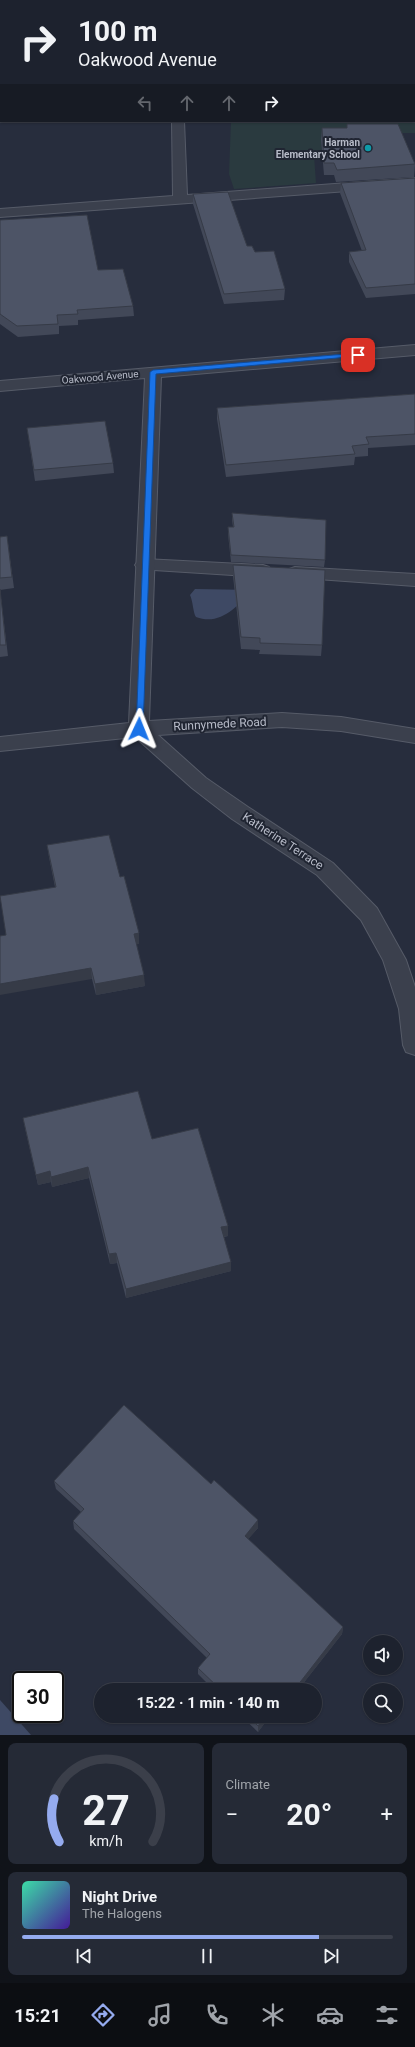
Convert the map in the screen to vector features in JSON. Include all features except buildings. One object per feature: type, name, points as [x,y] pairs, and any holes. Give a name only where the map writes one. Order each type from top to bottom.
[{"type":"street","points":[[178,122],[180,199]]},
{"type":"street","points":[[0,213],[415,182]]},
{"type":"street","name":"Oakwood Avenue","points":[[0,386],[415,350]]},
{"type":"street","points":[[139,729],[144,565],[153,372]]},
{"type":"street","points":[[144,565],[415,580]]},
{"type":"street","name":"Runnymede Road","points":[[0,744],[139,729],[282,720],[341,724],[415,736]]},
{"type":"street","name":"Katherine Terrace","points":[[139,729],[198,783],[240,814],[325,868],[369,914],[394,960],[411,1010],[415,1045]]},
{"type":"shaded area","points":[[231,122],[415,122],[415,133],[395,133],[321,140],[322,155],[314,155],[316,183],[234,189],[229,174]]},
{"type":"water","points":[[195,589],[252,590],[240,603],[227,613],[213,619],[205,619],[196,617],[194,613],[190,595]]},
{"type":"water","points":[[0,1700],[12,1714],[12,1723],[20,1723],[31,1735],[0,1735]]},
{"type":"place","name":"Harman Elementary School","points":[[368,148]]},
{"type":"route","points":[[139,729],[144,565],[153,372],[358,355]]}]
